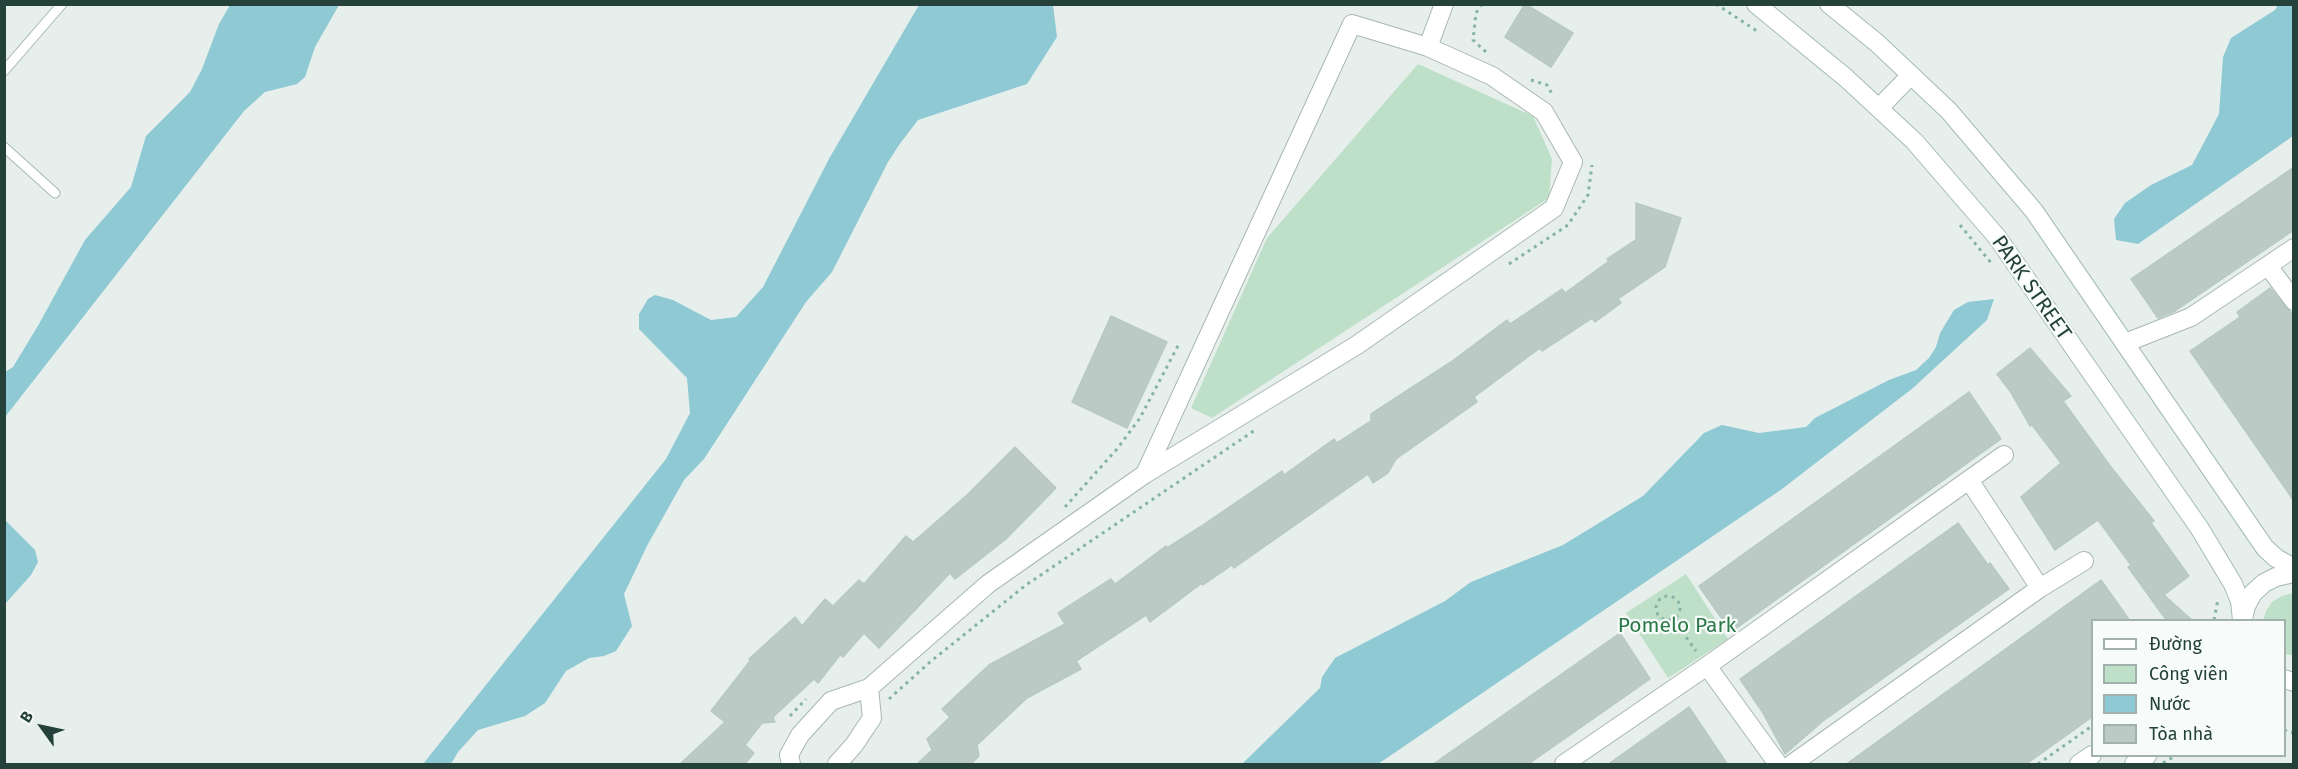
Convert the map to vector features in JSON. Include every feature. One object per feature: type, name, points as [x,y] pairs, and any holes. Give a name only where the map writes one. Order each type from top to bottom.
[{"type":"street","points":[[1428,47],[1444,4]]},
{"type":"street","name":"PARK STREET","points":[[1756,4],[1846,78],[1914,141],[1996,237],[2200,529],[2233,584],[2240,601],[2242,619]]},
{"type":"street","points":[[1829,4],[1877,43],[1949,111],[2034,211],[2265,548],[2276,558],[2294,568]]},
{"type":"street","points":[[791,765],[789,755],[800,735],[831,701],[869,688],[988,584],[1145,474],[1357,345],[1554,208],[1573,162],[1544,112],[1492,76],[1428,47],[1352,24],[1145,474]]},
{"type":"street","points":[[1879,108],[1911,75]]},
{"type":"street","points":[[2125,343],[2192,317],[2294,248]]},
{"type":"street","points":[[2268,266],[2294,301]]},
{"type":"street","points":[[1564,765],[2004,455]]},
{"type":"street","points":[[1969,480],[2040,588]]},
{"type":"street","points":[[1792,765],[2040,588],[2084,561]]},
{"type":"street","points":[[2242,619],[2250,599],[2264,583],[2276,577],[2294,573]]},
{"type":"street","points":[[1707,666],[1778,765]]},
{"type":"street","points":[[837,765],[872,718],[869,688]]},
{"type":"street","points":[[2079,765],[2091,756]]},
{"type":"lane","points":[[4,71],[62,4]]},
{"type":"lane","points":[[4,147],[55,193]]},
{"type":"path","points":[[1716,4],[1762,34]]},
{"type":"path","points":[[1953,217],[1996,270]]},
{"type":"path","points":[[1062,510],[1117,449],[1140,418],[1180,342]]},
{"type":"path","points":[[2214,619],[2219,592]]},
{"type":"path","points":[[1673,619],[1678,613],[1678,602],[1669,596],[1661,598],[1656,604],[1657,612],[1662,618],[1673,619],[1707,666]]},
{"type":"path","points":[[788,721],[793,711],[810,695]]},
{"type":"path","points":[[2038,765],[2091,727]]},
{"type":"green space","points":[[1418,64],[1533,116],[1552,159],[1549,198],[1212,418],[1191,408],[1267,238]]},
{"type":"green space","name":"Pomelo Park","points":[[1686,574],[1728,639],[1668,678],[1626,613]]},
{"type":"green space","points":[[2293,593],[2293,655],[2286,654],[2286,619],[2263,619],[2272,602]]},
{"type":"water","points":[[230,5],[339,5],[315,47],[305,77],[297,84],[265,92],[244,111],[5,417],[5,372],[13,367],[85,240],[131,187],[146,136],[190,92],[202,69],[219,24]]},
{"type":"water","points":[[919,5],[1053,5],[1057,37],[1027,84],[918,120],[899,145],[832,272],[806,302],[704,459],[684,480],[648,544],[624,594],[632,626],[616,651],[604,656],[589,658],[566,671],[545,703],[525,716],[478,730],[458,752],[451,764],[423,764],[666,459],[690,413],[687,378],[639,329],[639,314],[648,299],[655,295],[673,300],[711,320],[736,317],[763,287],[830,157]]},
{"type":"water","points":[[2278,5],[2293,5],[2293,136],[2138,244],[2116,240],[2114,219],[2125,203],[2151,185],[2192,165],[2219,114],[2223,57],[2231,38],[2275,10]]},
{"type":"water","points":[[1994,299],[1987,320],[1913,388],[1782,489],[1378,764],[1242,764],[1320,688],[1322,677],[1335,658],[1445,601],[1471,582],[1563,545],[1643,496],[1704,433],[1722,425],[1759,433],[1806,427],[1815,418],[1889,380],[1916,370],[1929,358],[1936,347],[1940,333],[1954,310],[1968,302]]},
{"type":"water","points":[[5,520],[35,550],[38,562],[31,575],[5,604]]},
{"type":"building","points":[[1525,4],[1573,33],[1551,67],[1505,37]]},
{"type":"building","points":[[2294,167],[2294,230],[2175,311],[2158,318],[2131,279]]},
{"type":"building","points":[[1636,203],[1681,218],[1665,267],[1618,299],[1621,303],[1595,322],[1592,318],[1542,351],[1540,348],[1474,397],[1477,402],[1396,459],[1388,473],[1373,483],[1368,474],[1234,568],[1232,565],[1203,585],[1202,583],[1150,622],[1146,615],[1076,661],[1081,669],[1027,698],[977,745],[979,756],[970,765],[916,765],[932,750],[927,739],[950,717],[942,709],[989,665],[1065,624],[1058,613],[1111,579],[1115,584],[1166,546],[1167,548],[1200,527],[1282,471],[1284,475],[1334,439],[1337,443],[1371,421],[1371,414],[1451,362],[1507,320],[1510,324],[1562,289],[1565,293],[1609,261],[1607,259],[1636,240]]},
{"type":"building","points":[[2270,288],[2294,316],[2294,501],[2190,351],[2240,317],[2237,312]]},
{"type":"building","points":[[1111,316],[1167,342],[1127,428],[1072,402]]},
{"type":"building","points":[[2030,348],[2071,396],[2063,401],[2154,521],[2151,523],[2189,576],[2164,595],[2191,619],[2166,619],[2128,567],[2131,565],[2098,520],[2055,550],[2021,497],[2061,463],[2032,425],[2030,426],[2010,391],[1997,374]]},
{"type":"building","points":[[1969,392],[2001,439],[1731,632],[1699,586]]},
{"type":"building","points":[[1015,447],[1056,488],[1006,539],[955,579],[950,573],[879,648],[864,633],[843,657],[840,655],[818,683],[814,679],[773,717],[775,722],[762,723],[745,745],[754,753],[744,765],[679,765],[725,722],[711,711],[750,661],[749,659],[795,617],[802,626],[825,599],[833,606],[859,580],[864,584],[906,536],[913,542],[967,495]]},
{"type":"building","points":[[1958,523],[1988,565],[1990,563],[2009,589],[1823,721],[1785,754],[1763,713],[1740,679]]},
{"type":"building","points":[[2101,580],[2129,619],[2091,619],[2091,718],[2025,765],[1845,765]]},
{"type":"building","points":[[1620,633],[1650,679],[1527,765],[1432,765]]},
{"type":"building","points":[[1689,707],[1728,765],[1607,765],[1652,733]]}]
